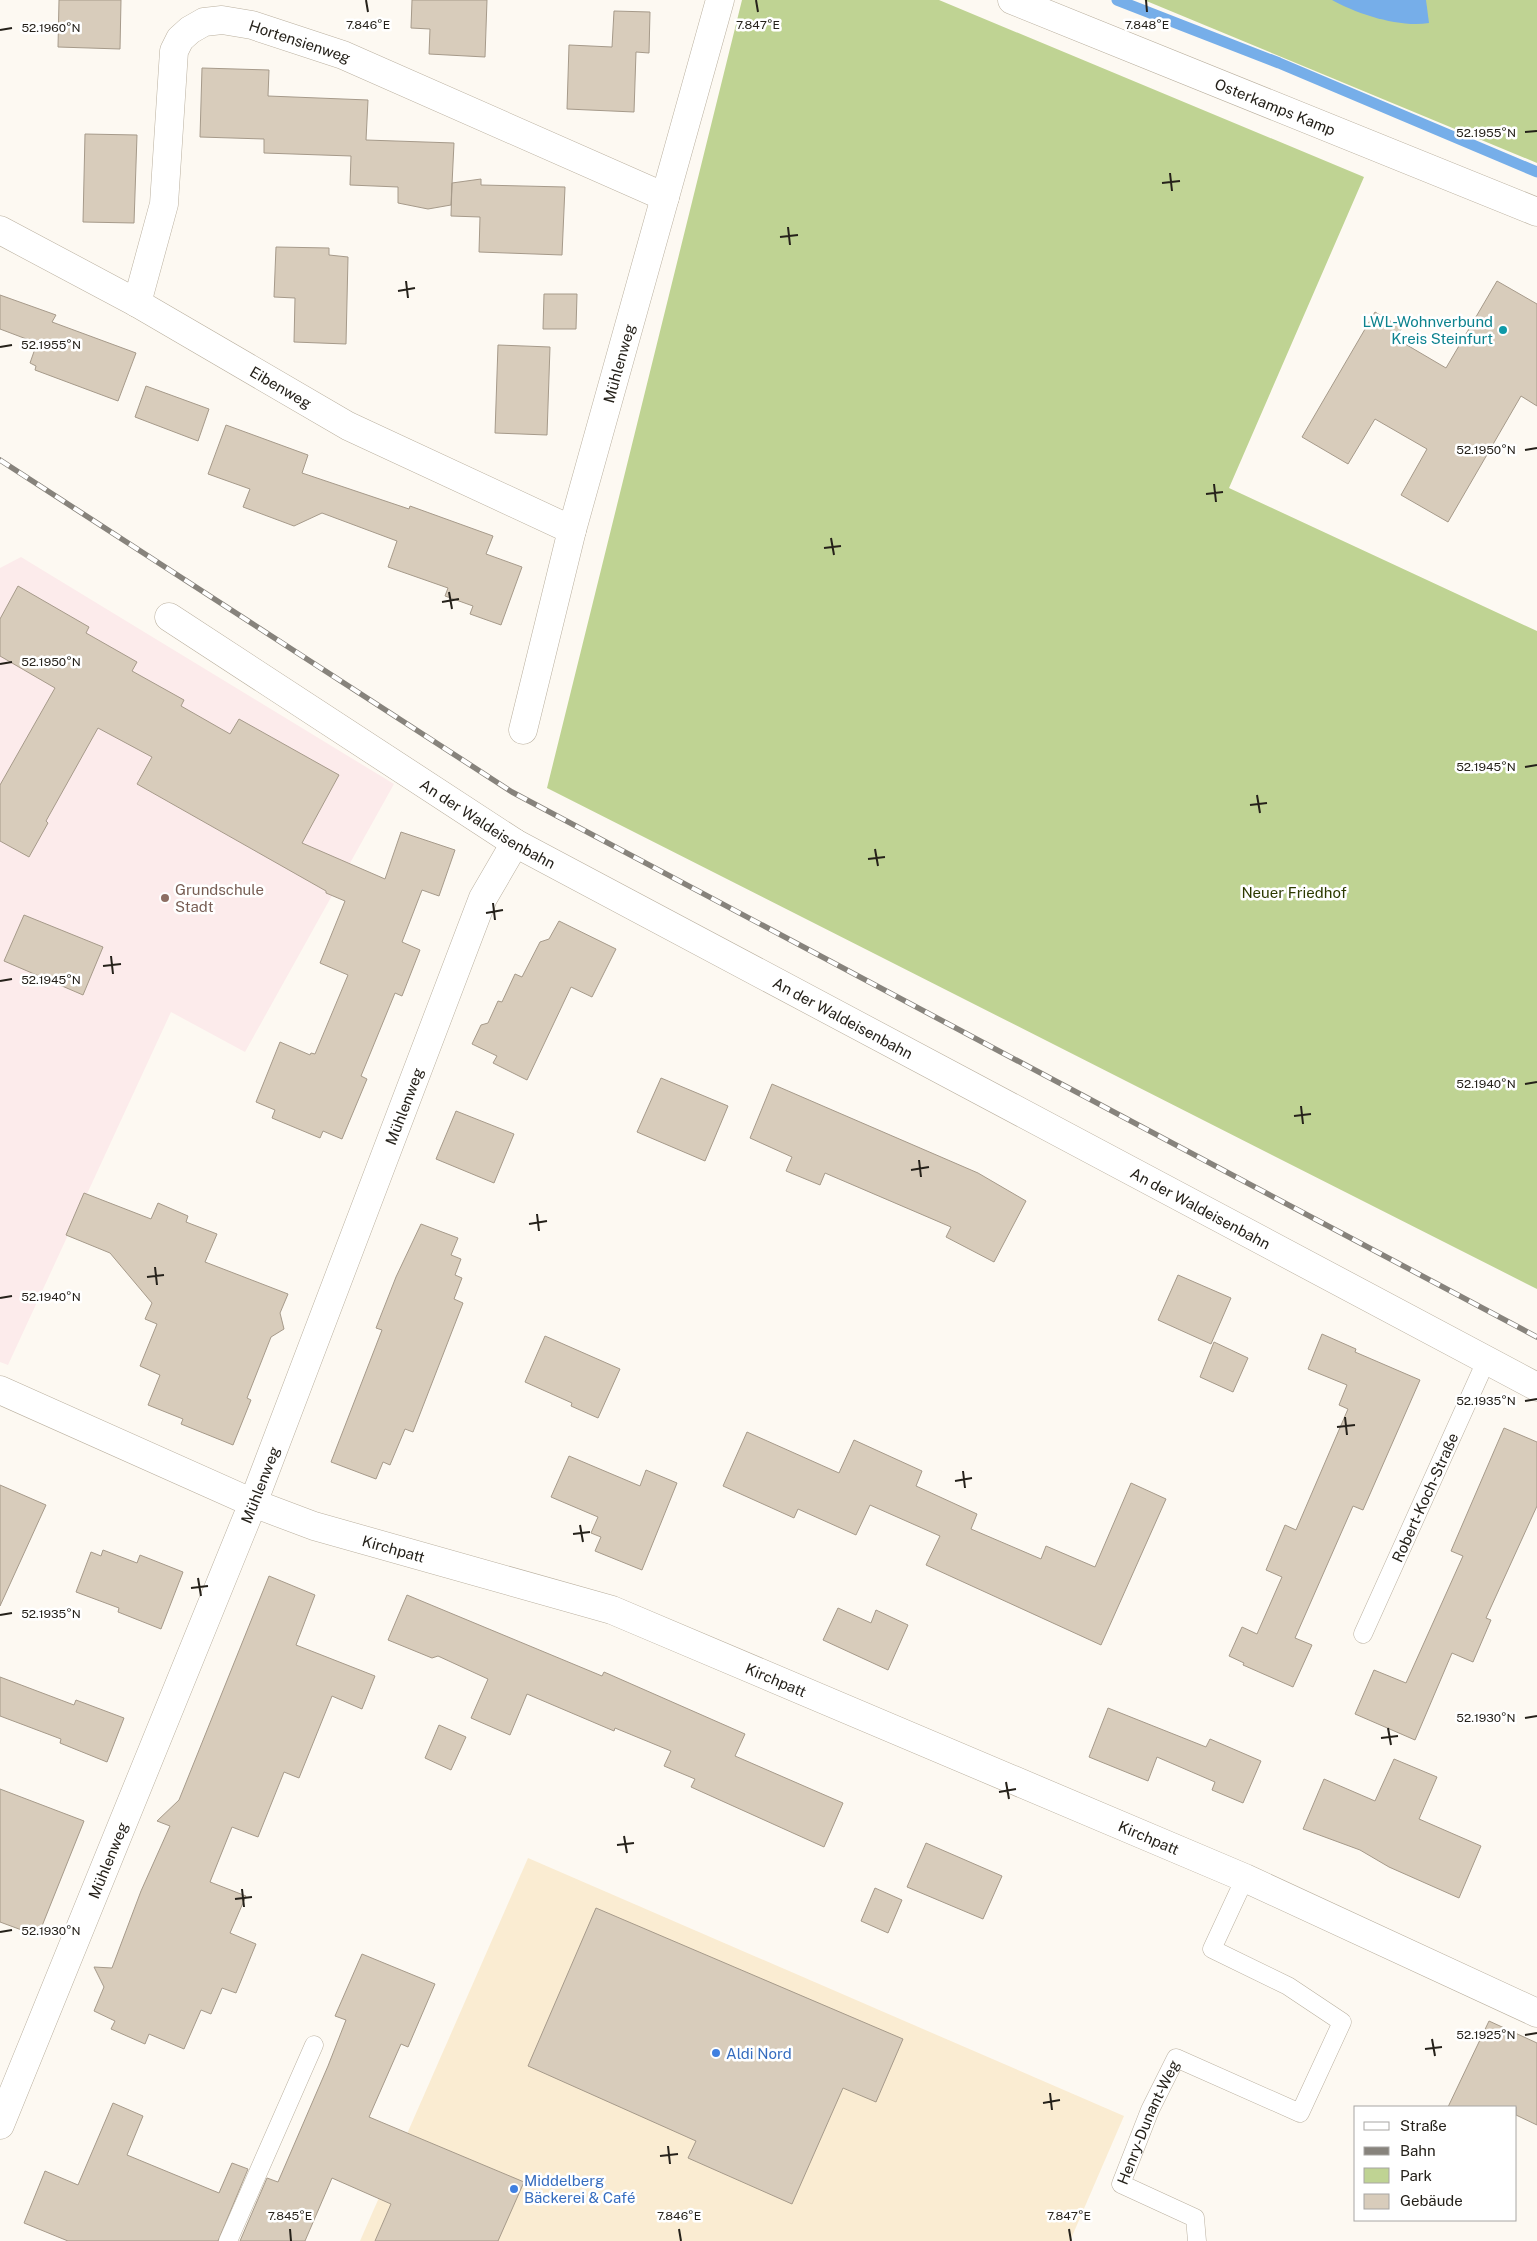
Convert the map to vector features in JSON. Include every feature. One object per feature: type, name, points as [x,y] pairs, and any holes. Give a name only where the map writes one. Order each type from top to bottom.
[{"type":"street","name":"Mühlenweg","points":[[523,730],[572,530],[720,0]]},
{"type":"street","name":"Osterkamps Kamp","points":[[1012,0],[1537,212]]},
{"type":"street","name":"Hortensienweg","points":[[138,303],[164,204],[174,51],[180,39],[190,30],[204,22],[222,20],[252,25],[344,55],[665,197]]},
{"type":"street","name":"Eibenweg","points":[[0,230],[138,303],[348,426],[572,530]]},
{"type":"street","name":"An der Waldeisenbahn","points":[[169,617],[515,843],[1537,1387]]},
{"type":"street","name":"Mühlenweg","points":[[0,2126],[253,1503],[483,898],[515,843]]},
{"type":"street","name":"Kirchpatt","points":[[0,1390],[253,1503],[314,1526],[612,1610],[1245,1878],[1537,2012]]},
{"type":"lane","name":"Robert-Koch-Straße","points":[[1363,1634],[1486,1361]]},
{"type":"lane","name":"Henry-Dunant-Weg","points":[[1197,2241],[1195,2218],[1121,2184],[1150,2110],[1176,2058],[1300,2113],[1342,2022],[1288,1986],[1212,1949],[1245,1878]]},
{"type":"lane","points":[[228,2241],[314,2045]]},
{"type":"shaded area","name":"Grundschule Stadt","points":[[21,557],[394,784],[245,1052],[171,1012],[8,1365],[0,1362],[0,568]]},
{"type":"shaded area","points":[[528,1858],[1124,2116],[1070,2241],[360,2241]]},
{"type":"green space","name":"Neuer Friedhof","points":[[742,0],[939,0],[1364,177],[1229,488],[1537,631],[1537,1289],[547,788]]},
{"type":"green space","points":[[1144,0],[1537,0],[1537,163]]},
{"type":"water","points":[[1332,0],[1426,0],[1429,23],[1392,22],[1379,19]]},
{"type":"building","points":[[59,0],[121,0],[120,49],[58,47]]},
{"type":"building","points":[[412,0],[487,0],[485,57],[429,54],[430,29],[411,28]]},
{"type":"building","points":[[614,11],[650,12],[649,53],[636,52],[634,112],[567,109],[569,45],[612,47]]},
{"type":"building","points":[[202,68],[269,70],[268,96],[368,100],[366,140],[454,143],[451,205],[428,209],[398,203],[398,187],[350,185],[351,156],[264,153],[264,139],[200,137]]},
{"type":"building","points":[[85,134],[137,135],[134,223],[83,222]]},
{"type":"building","points":[[481,179],[481,185],[565,187],[562,255],[479,252],[480,217],[451,216],[452,183]]},
{"type":"building","points":[[276,247],[329,248],[329,255],[348,257],[346,344],[294,342],[295,298],[274,297]]},
{"type":"building","points":[[1497,281],[1537,304],[1537,406],[1521,396],[1448,522],[1401,495],[1427,449],[1375,419],[1348,464],[1302,437],[1375,312],[1402,328],[1395,338],[1446,368]]},
{"type":"building","points":[[544,294],[577,294],[576,329],[543,329]]},
{"type":"building","points":[[0,295],[56,315],[52,322],[136,353],[118,401],[35,370],[36,366],[30,363],[37,343],[0,329]]},
{"type":"building","points":[[498,345],[550,347],[547,435],[495,433]]},
{"type":"building","points":[[146,386],[209,409],[198,441],[135,417]]},
{"type":"building","points":[[226,425],[308,455],[302,473],[409,509],[410,506],[493,536],[486,554],[522,567],[501,625],[470,614],[473,606],[445,596],[448,588],[388,567],[397,541],[322,513],[294,526],[243,507],[250,489],[208,474]]},
{"type":"building","points":[[18,586],[89,627],[86,633],[137,662],[132,671],[184,700],[181,706],[230,734],[239,719],[339,775],[302,843],[385,879],[401,832],[455,850],[439,896],[422,890],[402,942],[420,950],[402,996],[395,993],[361,1076],[367,1079],[342,1139],[323,1131],[320,1138],[272,1118],[275,1110],[256,1102],[280,1042],[310,1055],[311,1053],[315,1054],[348,975],[320,963],[345,901],[326,893],[326,891],[137,784],[152,757],[98,728],[46,821],[48,823],[29,857],[0,841],[0,785],[55,688],[0,656],[0,619]]},
{"type":"building","points":[[24,915],[103,947],[83,995],[4,961]]},
{"type":"building","points":[[559,921],[616,949],[592,997],[571,987],[527,1080],[493,1063],[497,1056],[472,1044],[481,1025],[488,1023],[498,1001],[502,1002],[515,974],[522,977],[540,942],[549,939]]},
{"type":"building","points":[[661,1078],[728,1106],[705,1161],[637,1132]]},
{"type":"building","points":[[772,1084],[978,1173],[1026,1201],[994,1262],[946,1237],[951,1227],[825,1173],[820,1185],[786,1171],[792,1157],[750,1138]]},
{"type":"building","points":[[456,1111],[514,1134],[494,1183],[436,1159]]},
{"type":"building","points":[[84,1193],[151,1219],[158,1203],[188,1216],[186,1222],[217,1234],[205,1262],[288,1294],[280,1313],[284,1329],[271,1337],[247,1398],[251,1400],[233,1445],[181,1424],[183,1419],[148,1405],[160,1375],[140,1366],[157,1324],[145,1319],[152,1303],[110,1253],[66,1235]]},
{"type":"building","points":[[421,1224],[458,1238],[451,1255],[461,1259],[455,1275],[462,1278],[454,1299],[463,1303],[413,1432],[405,1429],[390,1465],[383,1462],[376,1479],[331,1462],[382,1330],[376,1328],[396,1277]]},
{"type":"building","points":[[1178,1275],[1231,1298],[1211,1344],[1158,1320]]},
{"type":"building","points":[[1322,1334],[1356,1349],[1355,1352],[1420,1380],[1363,1510],[1353,1506],[1295,1638],[1312,1645],[1293,1687],[1243,1665],[1244,1663],[1229,1656],[1242,1627],[1257,1634],[1282,1577],[1266,1570],[1285,1525],[1296,1530],[1348,1409],[1339,1405],[1347,1385],[1308,1369]]},
{"type":"building","points":[[545,1336],[620,1369],[598,1418],[571,1406],[572,1403],[525,1382]]},
{"type":"building","points":[[1214,1342],[1248,1358],[1233,1392],[1200,1377]]},
{"type":"building","points":[[1504,1428],[1537,1442],[1537,1506],[1486,1618],[1491,1620],[1473,1662],[1452,1653],[1415,1740],[1355,1714],[1374,1670],[1406,1683],[1463,1556],[1451,1551]]},
{"type":"building","points":[[747,1432],[839,1473],[854,1440],[922,1471],[916,1486],[977,1514],[971,1529],[1041,1559],[1046,1546],[1095,1567],[1131,1483],[1166,1499],[1101,1645],[926,1565],[940,1536],[870,1505],[856,1535],[798,1509],[794,1518],[723,1486]]},
{"type":"building","points":[[569,1456],[640,1486],[646,1470],[677,1483],[642,1570],[595,1551],[601,1537],[591,1533],[598,1517],[551,1497]]},
{"type":"building","points":[[0,1485],[46,1505],[0,1606]]},
{"type":"building","points":[[103,1550],[137,1563],[140,1555],[183,1572],[161,1629],[118,1612],[119,1608],[76,1592],[91,1552],[101,1556]]},
{"type":"building","points":[[269,1576],[315,1595],[296,1645],[375,1676],[362,1709],[332,1696],[299,1778],[284,1772],[258,1837],[232,1827],[210,1882],[246,1896],[230,1933],[256,1944],[236,1993],[222,1988],[211,2014],[201,2010],[184,2049],[149,2034],[145,2044],[111,2029],[115,2021],[94,2011],[104,1987],[94,1967],[112,1968],[141,1891],[170,1826],[157,1821],[179,1800]]},
{"type":"building","points":[[407,1595],[602,1676],[604,1672],[745,1734],[735,1756],[843,1803],[824,1847],[691,1787],[695,1779],[664,1766],[671,1751],[615,1728],[614,1731],[527,1694],[510,1735],[471,1718],[488,1679],[438,1656],[432,1658],[388,1640]]},
{"type":"building","points":[[838,1608],[871,1623],[876,1610],[908,1625],[888,1670],[823,1640]]},
{"type":"building","points":[[0,1677],[74,1705],[76,1700],[124,1718],[107,1762],[60,1743],[61,1739],[0,1716]]},
{"type":"building","points":[[1108,1708],[1206,1747],[1210,1739],[1261,1761],[1243,1803],[1212,1790],[1215,1782],[1157,1757],[1148,1781],[1089,1757]]},
{"type":"building","points":[[439,1725],[466,1737],[451,1770],[425,1758]]},
{"type":"building","points":[[1394,1759],[1437,1777],[1419,1819],[1481,1846],[1459,1898],[1389,1867],[1360,1850],[1303,1829],[1324,1779],[1375,1801]]},
{"type":"building","points":[[0,1789],[84,1821],[38,1936],[0,1922]]},
{"type":"building","points":[[926,1843],[1002,1876],[983,1919],[907,1887]]},
{"type":"building","points":[[875,1888],[902,1900],[888,1933],[861,1921]]},
{"type":"building","name":"Aldi Nord","points":[[596,1908],[903,2039],[876,2102],[843,2088],[792,2204],[688,2158],[696,2141],[528,2066]]},
{"type":"building","points":[[362,1954],[435,1984],[408,2047],[401,2044],[369,2117],[524,2182],[498,2241],[375,2241],[391,2204],[332,2178],[305,2241],[240,2241],[267,2178],[278,2182],[328,2066],[346,2020],[335,2016]]},
{"type":"building","points":[[1489,2021],[1537,2043],[1537,2125],[1517,2115],[1517,2106],[1448,2106]]},
{"type":"building","points":[[113,2103],[143,2116],[127,2155],[219,2193],[232,2163],[248,2169],[218,2241],[68,2241],[24,2223],[45,2171],[78,2185]]},
{"type":"waterway","points":[[1117,0],[1279,63],[1537,172]]},
{"type":"railway","points":[[0,460],[512,792],[1537,1337]]},
{"type":"place","name":"LWL-Wohnverbund Kreis Steinfurt","points":[[1503,330]]},
{"type":"place","name":"Grundschule Stadt","points":[[165,898]]},
{"type":"place","name":"Aldi Nord","points":[[716,2053]]},
{"type":"place","name":"Middelberg Bäckerei & Café","points":[[514,2189]]}]
